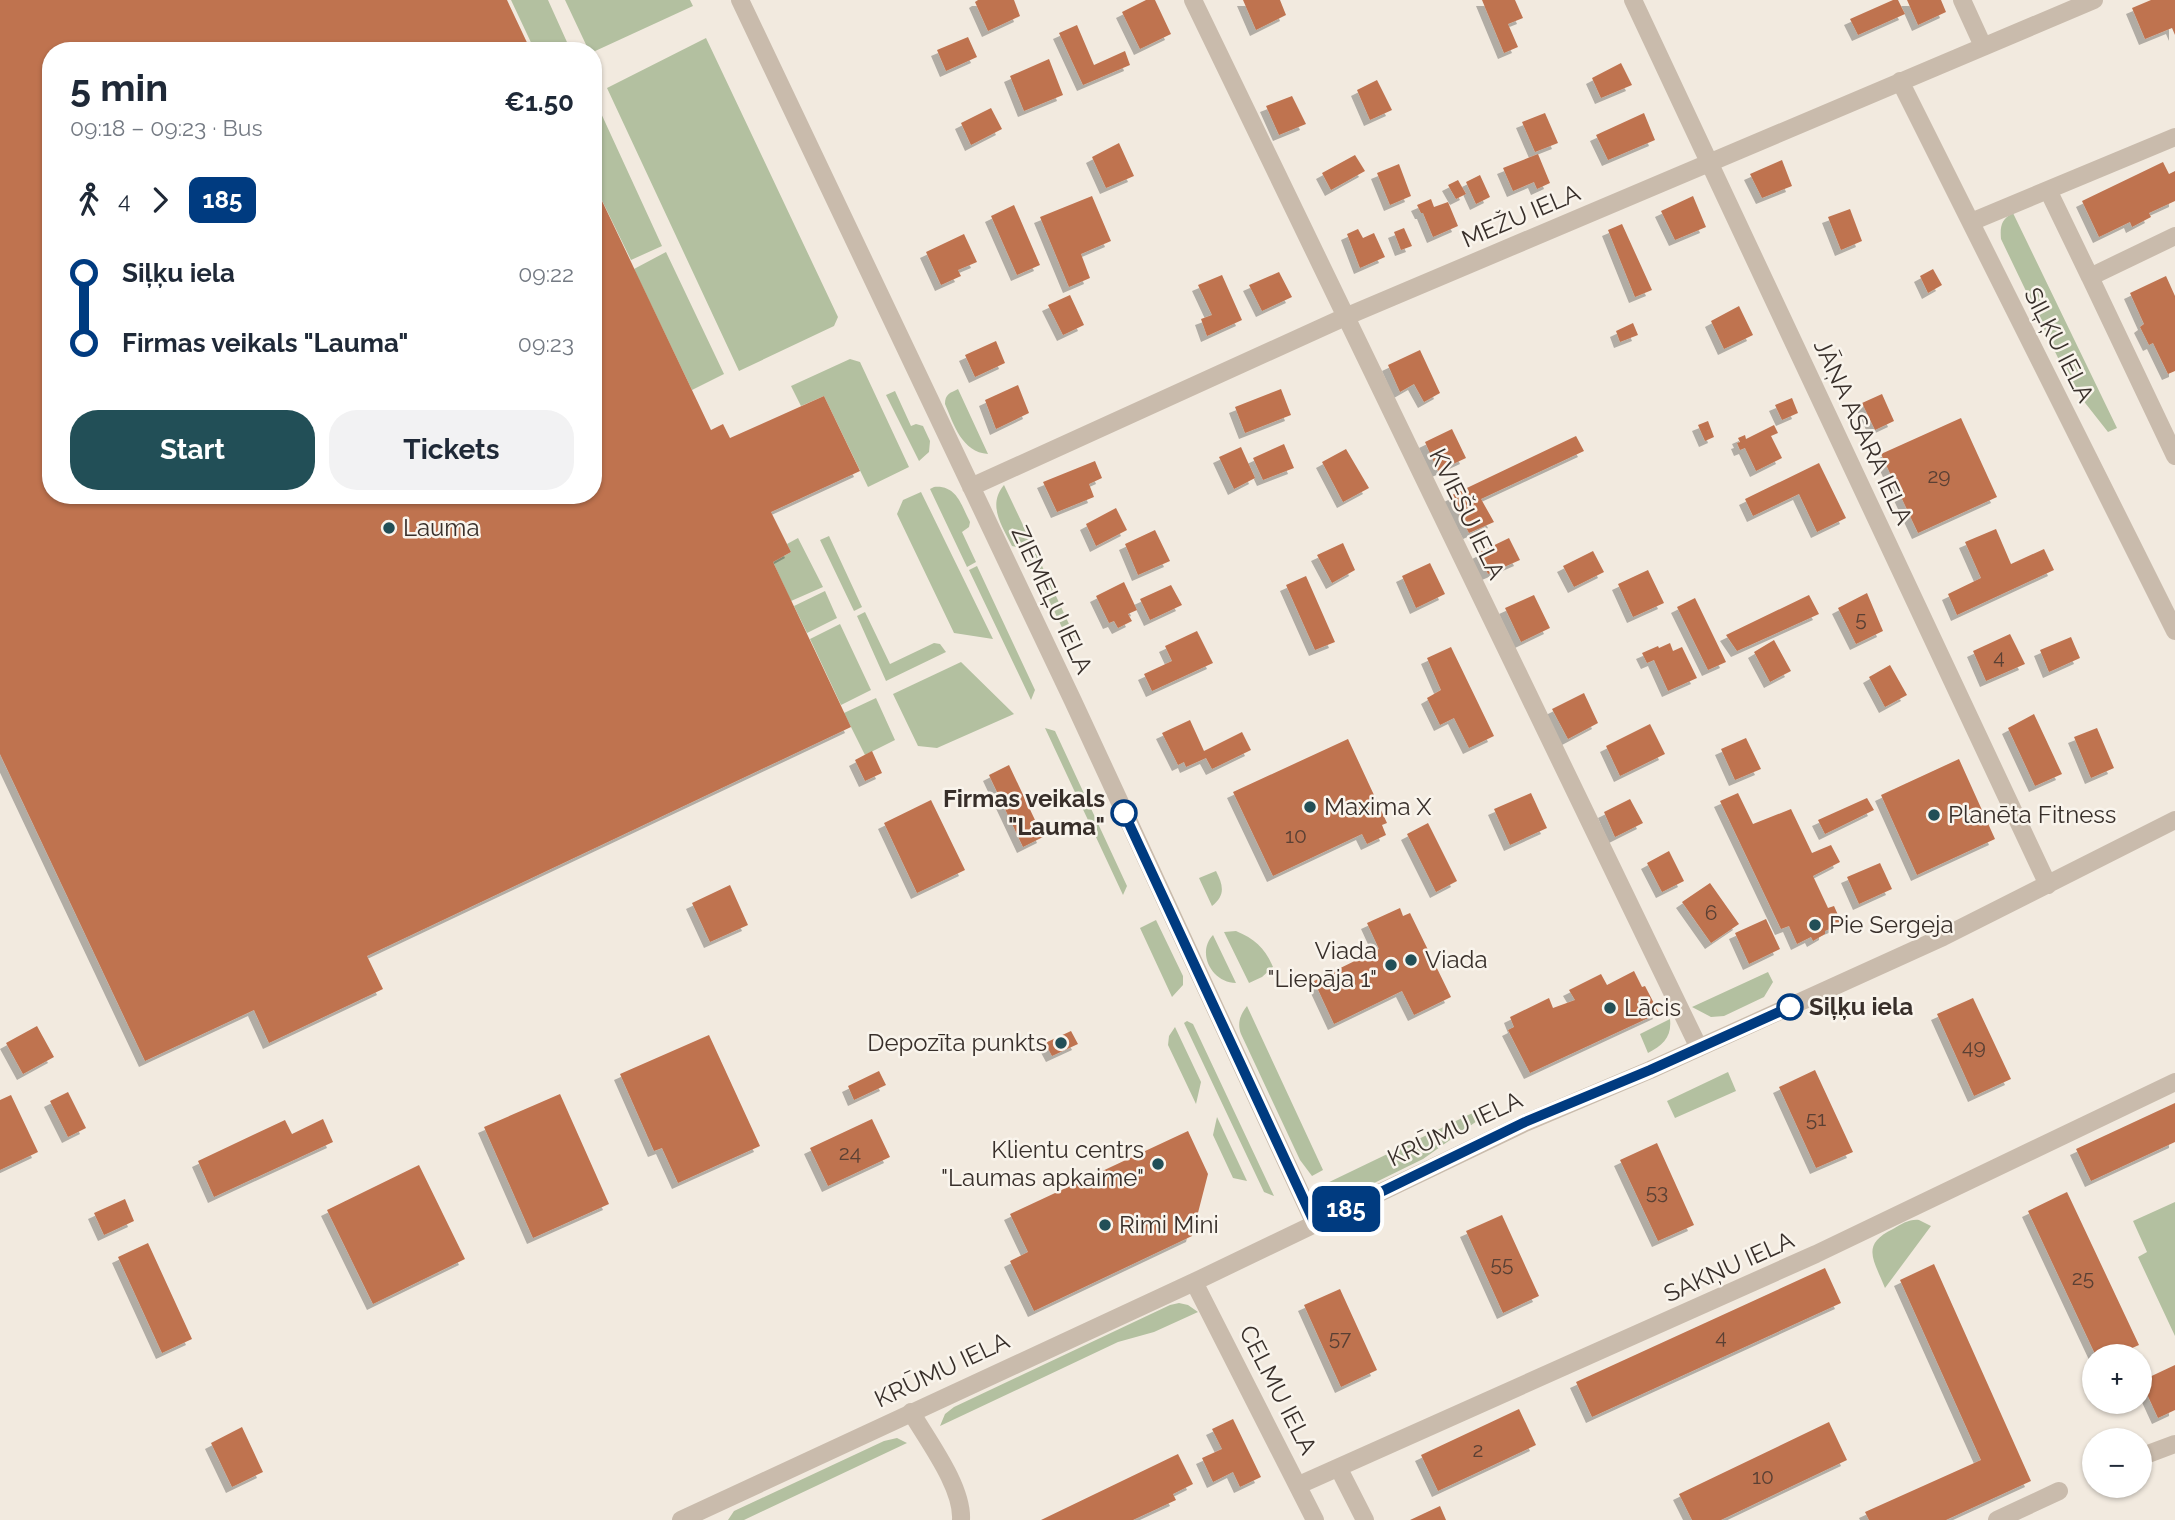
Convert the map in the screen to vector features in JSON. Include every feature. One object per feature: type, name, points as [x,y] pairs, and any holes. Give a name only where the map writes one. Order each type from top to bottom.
[{"type":"street","name":"ZIEMEĻU IELA","points":[[740,0],[971,486],[1315,1224]]},
{"type":"street","name":"KVIEŠU IELA","points":[[1193,0],[1699,1048]]},
{"type":"street","name":"JĀŅA ASARA IELA","points":[[1633,0],[2048,885]]},
{"type":"street","points":[[1962,0],[1983,46]]},
{"type":"street","name":"MEŽU IELA","points":[[971,486],[1345,317],[2094,0]]},
{"type":"street","name":"SIĻĶU IELA","points":[[1900,81],[2175,631]]},
{"type":"street","points":[[1971,222],[2175,137]]},
{"type":"street","points":[[2048,190],[2175,456]]},
{"type":"street","points":[[2090,277],[2175,236]]},
{"type":"street","name":"KRŪMU IELA","points":[[681,1520],[1195,1282],[1525,1122],[1699,1048],[1942,937],[2175,820]]},
{"type":"street","name":"SAKŅU IELA","points":[[1299,1485],[1816,1254],[2175,1082]]},
{"type":"street","name":"CELMU IELA","points":[[1195,1282],[1315,1520]]},
{"type":"street","points":[[911,1412],[952,1486],[961,1507],[961,1520]]},
{"type":"street","points":[[2152,1453],[2175,1444]]},
{"type":"street","points":[[1339,1469],[1364,1520]]},
{"type":"street","points":[[1997,1520],[2059,1491]]},
{"type":"green space","points":[[511,0],[548,0],[567,42],[531,42]]},
{"type":"green space","points":[[565,0],[690,0],[693,6],[602,48],[602,42],[585,42]]},
{"type":"green space","points":[[706,38],[838,317],[834,326],[739,371],[607,88]]},
{"type":"green space","points":[[602,115],[662,246],[631,260],[602,200]]},
{"type":"green space","points":[[2013,213],[2117,428],[2108,432],[2071,385],[2001,239],[2002,224]]},
{"type":"green space","points":[[666,252],[724,374],[692,390],[634,269]]},
{"type":"green space","points":[[850,359],[860,362],[909,467],[868,487],[824,396],[801,406],[791,386]]},
{"type":"green space","points":[[958,389],[988,454],[965,443],[952,420],[945,401],[948,394]]},
{"type":"green space","points":[[895,391],[911,426],[923,426],[930,441],[929,452],[919,461],[886,395]]},
{"type":"green space","points":[[1004,485],[1032,544],[1021,548],[1012,546],[1004,531],[996,508]]},
{"type":"green space","points":[[942,487],[953,493],[970,522],[969,527],[962,532],[976,562],[967,567],[930,489]]},
{"type":"green space","points":[[921,492],[993,639],[954,633],[897,514],[903,500]]},
{"type":"green space","points":[[829,536],[862,607],[854,611],[820,540]]},
{"type":"green space","points":[[798,538],[823,587],[791,601],[773,562],[791,552],[787,544]]},
{"type":"green space","points":[[1036,553],[1075,637],[1066,636],[1030,560]]},
{"type":"green space","points":[[977,566],[1035,690],[1031,700],[969,570]]},
{"type":"green space","points":[[825,591],[837,618],[807,633],[794,606]]},
{"type":"green space","points":[[865,612],[890,664],[934,643],[940,644],[946,652],[886,681],[857,616]]},
{"type":"green space","points":[[840,624],[871,690],[841,705],[810,639]]},
{"type":"green space","points":[[961,662],[1014,714],[937,748],[918,746],[893,694]]},
{"type":"green space","points":[[876,698],[895,740],[865,755],[844,713]]},
{"type":"green space","points":[[1045,728],[1055,731],[1127,886],[1123,895]]},
{"type":"green space","points":[[1216,871],[1222,890],[1220,898],[1212,906],[1199,878]]},
{"type":"green space","points":[[1156,920],[1183,976],[1183,985],[1172,997],[1140,928]]},
{"type":"green space","points":[[1236,931],[1259,945],[1273,967],[1262,977],[1249,983],[1224,932]]},
{"type":"green space","points":[[1213,935],[1236,983],[1220,978],[1209,966],[1206,950]]},
{"type":"green space","points":[[1768,972],[1773,982],[1764,997],[1724,1016],[1711,1017],[1692,1007]]},
{"type":"green space","points":[[1247,1006],[1323,1170],[1312,1176],[1300,1160],[1241,1034],[1240,1019]]},
{"type":"green space","points":[[1670,1019],[1670,1031],[1665,1040],[1648,1053],[1640,1034]]},
{"type":"green space","points":[[1187,1021],[1193,1024],[1274,1196],[1264,1192],[1184,1023]]},
{"type":"green space","points":[[1175,1027],[1201,1082],[1196,1104],[1168,1045],[1169,1036]]},
{"type":"green space","points":[[1728,1072],[1736,1091],[1675,1118],[1667,1101]]},
{"type":"green space","points":[[1485,1107],[1477,1121],[1423,1159],[1364,1188],[1352,1191],[1323,1185]]},
{"type":"green space","points":[[1217,1117],[1247,1181],[1233,1178],[1213,1135]]},
{"type":"green space","points":[[2175,1202],[2175,1336],[2138,1257],[2147,1252],[2133,1221]]},
{"type":"green space","points":[[1919,1220],[1931,1226],[1885,1288],[1872,1254],[1876,1241],[1906,1222]]},
{"type":"green space","points":[[1179,1303],[1198,1312],[1154,1332],[1118,1342],[940,1426],[945,1414],[954,1407]]},
{"type":"green space","points":[[897,1438],[907,1443],[744,1520],[728,1520],[734,1511],[884,1441]]},
{"type":"building","name":"Lauma","points":[[0,0],[507,0],[527,42],[42,42],[42,504],[602,504],[602,201],[711,430],[723,424],[730,438],[824,396],[860,471],[771,512],[791,552],[773,562],[851,727],[367,956],[383,989],[269,1043],[254,1010],[145,1061],[0,754]]},
{"type":"building","points":[[1014,0],[1020,16],[988,31],[975,2]]},
{"type":"building","points":[[1146,0],[1155,0],[1171,34],[1140,49],[1122,12]]},
{"type":"building","points":[[1243,0],[1280,0],[1286,15],[1256,30]]},
{"type":"building","points":[[1482,0],[1515,0],[1523,18],[1508,24],[1518,47],[1504,53]]},
{"type":"building","points":[[1898,0],[1905,14],[1858,35],[1850,19]]},
{"type":"building","points":[[1907,0],[1941,0],[1946,12],[1918,25]]},
{"type":"building","points":[[2151,0],[2175,0],[2175,35],[2172,28],[2145,39],[2132,8]]},
{"type":"building","points":[[1077,25],[1094,65],[1125,51],[1130,65],[1083,85],[1059,33]]},
{"type":"building","points":[[968,37],[977,57],[946,71],[937,50]]},
{"type":"building","points":[[1049,59],[1063,95],[1024,111],[1010,76]]},
{"type":"building","points":[[1621,63],[1632,85],[1601,98],[1592,78]]},
{"type":"building","points":[[1377,80],[1392,110],[1370,120],[1357,90]]},
{"type":"building","points":[[1292,96],[1306,124],[1279,135],[1266,106]]},
{"type":"building","points":[[991,108],[1002,129],[971,145],[961,123]]},
{"type":"building","points":[[1545,113],[1558,143],[1535,152],[1522,122]]},
{"type":"building","points":[[1644,113],[1655,140],[1608,160],[1596,135]]},
{"type":"building","points":[[1119,143],[1134,176],[1106,188],[1092,157]]},
{"type":"building","points":[[1538,154],[1550,183],[1537,189],[1534,182],[1513,191],[1503,168]]},
{"type":"building","points":[[1355,155],[1365,171],[1331,190],[1322,173]]},
{"type":"building","points":[[1782,160],[1792,186],[1762,198],[1750,174]]},
{"type":"building","points":[[2163,162],[2169,174],[2175,171],[2175,201],[2149,213],[2151,217],[2132,227],[2130,222],[2099,237],[2082,201]]},
{"type":"building","points":[[1399,164],[1411,196],[1390,205],[1377,173]]},
{"type":"building","points":[[1480,175],[1490,197],[1476,204],[1466,182]]},
{"type":"building","points":[[1458,180],[1466,194],[1456,199],[1448,185]]},
{"type":"building","points":[[1092,196],[1111,241],[1081,254],[1090,278],[1069,287],[1040,217]]},
{"type":"building","points":[[1693,196],[1706,227],[1675,240],[1661,211]]},
{"type":"building","points":[[1431,199],[1434,207],[1448,202],[1458,226],[1433,237],[1417,205]]},
{"type":"building","points":[[1014,205],[1040,265],[1017,275],[991,216]]},
{"type":"building","points":[[1850,209],[1862,241],[1841,250],[1828,217]]},
{"type":"building","points":[[1622,224],[1652,290],[1635,297],[1608,230]]},
{"type":"building","points":[[1404,228],[1412,246],[1401,250],[1394,232]]},
{"type":"building","points":[[1358,229],[1363,238],[1374,233],[1385,257],[1360,268],[1347,234]]},
{"type":"building","points":[[964,234],[977,262],[958,270],[961,276],[941,285],[926,252]]},
{"type":"building","points":[[1933,269],[1942,285],[1928,293],[1920,276]]},
{"type":"building","points":[[1279,272],[1292,297],[1262,311],[1249,285]]},
{"type":"building","points":[[1222,275],[1242,320],[1207,336],[1201,319],[1212,315],[1198,285]]},
{"type":"building","points":[[2166,276],[2175,296],[2175,371],[2168,374],[2153,343],[2149,345],[2140,327],[2144,324],[2130,293]]},
{"type":"building","points":[[1070,295],[1084,325],[1063,335],[1048,305]]},
{"type":"building","points":[[1739,306],[1753,335],[1724,349],[1711,321]]},
{"type":"building","points":[[1633,323],[1638,335],[1620,342],[1616,331]]},
{"type":"building","points":[[996,341],[1005,363],[975,377],[965,355]]},
{"type":"building","points":[[1420,350],[1440,393],[1424,402],[1414,384],[1400,392],[1388,365]]},
{"type":"building","points":[[1018,385],[1029,413],[996,429],[985,400]]},
{"type":"building","points":[[1281,389],[1291,415],[1245,433],[1235,407]]},
{"type":"building","points":[[1882,394],[1894,421],[1875,430],[1862,403]]},
{"type":"building","points":[[1792,398],[1798,413],[1782,420],[1775,405]]},
{"type":"building","points":[[1961,418],[1997,497],[1918,533],[1881,454]]},
{"type":"building","points":[[1708,421],[1714,437],[1705,441],[1698,425]]},
{"type":"building","points":[[1774,425],[1778,433],[1771,436],[1782,458],[1756,471],[1745,448],[1740,450],[1738,438],[1745,435],[1746,439]]},
{"type":"building","points":[[1452,429],[1466,458],[1438,471],[1425,442]]},
{"type":"building","points":[[1576,436],[1584,451],[1481,499],[1494,522],[1469,533],[1450,496]]},
{"type":"building","points":[[1284,444],[1294,468],[1263,480],[1253,458]]},
{"type":"building","points":[[1241,447],[1255,478],[1234,489],[1219,457]]},
{"type":"building","points":[[1346,449],[1369,488],[1343,502],[1322,462]]},
{"type":"building","points":[[1095,461],[1102,478],[1089,484],[1094,497],[1057,512],[1043,482]]},
{"type":"building","points":[[1819,463],[1846,518],[1817,532],[1799,494],[1753,516],[1745,499]]},
{"type":"building","points":[[1116,508],[1127,530],[1096,546],[1086,524]]},
{"type":"building","points":[[1996,529],[2011,564],[2044,549],[2054,570],[1957,615],[1948,594],[1981,578],[1965,542]]},
{"type":"building","points":[[1155,530],[1170,561],[1138,575],[1125,544]]},
{"type":"building","points":[[1509,538],[1520,560],[1488,574],[1478,553]]},
{"type":"building","points":[[1343,543],[1355,570],[1332,583],[1317,555]]},
{"type":"building","points":[[1593,551],[1604,572],[1574,587],[1563,566]]},
{"type":"building","points":[[1430,563],[1445,594],[1416,608],[1402,576]]},
{"type":"building","points":[[1648,570],[1664,603],[1633,617],[1618,584]]},
{"type":"building","points":[[1306,576],[1335,642],[1315,650],[1286,585]]},
{"type":"building","points":[[1124,582],[1137,610],[1128,614],[1132,621],[1118,628],[1114,621],[1109,623],[1096,596]]},
{"type":"building","points":[[1171,585],[1182,605],[1150,620],[1140,599]]},
{"type":"building","points":[[1867,593],[1883,631],[1856,644],[1838,608]]},
{"type":"building","points":[[1534,595],[1550,628],[1521,642],[1505,608]]},
{"type":"building","points":[[1809,595],[1819,614],[1737,651],[1726,635]]},
{"type":"building","points":[[1695,598],[1726,662],[1708,670],[1677,607]]},
{"type":"building","points":[[1197,631],[1213,663],[1152,691],[1144,674],[1172,661],[1165,646]]},
{"type":"building","points":[[2010,634],[2025,664],[1986,681],[1973,651]]},
{"type":"building","points":[[2071,637],[2080,658],[2049,672],[2040,650]]},
{"type":"building","points":[[1774,640],[1791,671],[1770,682],[1754,652]]},
{"type":"building","points":[[1670,643],[1673,651],[1682,647],[1697,678],[1668,691],[1654,660],[1647,663],[1642,653]]},
{"type":"building","points":[[1451,647],[1494,736],[1469,748],[1454,718],[1440,725],[1427,698],[1441,690],[1427,658]]},
{"type":"building","points":[[1890,665],[1907,695],[1885,707],[1869,677]]},
{"type":"building","points":[[1584,693],[1598,723],[1568,739],[1552,709]]},
{"type":"building","points":[[2034,714],[2062,774],[2035,786],[2008,728]]},
{"type":"building","points":[[1190,720],[1204,751],[1242,732],[1251,750],[1212,769],[1206,758],[1186,767],[1184,762],[1178,765],[1162,733]]},
{"type":"building","points":[[1650,724],[1665,754],[1620,776],[1606,746]]},
{"type":"building","points":[[2097,728],[2114,768],[2091,778],[2074,737]]},
{"type":"building","points":[[1746,738],[1761,769],[1735,780],[1721,749]]},
{"type":"building","name":"Maxima X","points":[[1348,739],[1387,823],[1382,825],[1386,835],[1367,844],[1362,834],[1273,876],[1233,792]]},
{"type":"building","points":[[872,751],[882,773],[865,781],[855,760]]},
{"type":"building","points":[[1959,759],[1995,839],[1917,875],[1881,795]]},
{"type":"building","points":[[1009,765],[1043,837],[1023,847],[989,775]]},
{"type":"building","points":[[1531,793],[1547,828],[1510,845],[1494,809]]},
{"type":"building","points":[[1738,793],[1753,824],[1791,809],[1812,853],[1831,845],[1840,862],[1813,876],[1828,908],[1834,906],[1842,924],[1825,931],[1825,934],[1813,941],[1811,937],[1797,944],[1789,926],[1781,929],[1720,801]]},
{"type":"building","points":[[1867,798],[1874,810],[1825,834],[1818,820]]},
{"type":"building","points":[[1630,799],[1643,823],[1615,837],[1604,812]]},
{"type":"building","points":[[931,800],[965,870],[917,893],[884,823]]},
{"type":"building","points":[[1428,823],[1457,881],[1436,892],[1407,834]]},
{"type":"building","points":[[1669,851],[1684,881],[1662,892],[1647,863]]},
{"type":"building","points":[[1880,863],[1892,889],[1859,904],[1847,877]]},
{"type":"building","points":[[1710,883],[1739,924],[1711,943],[1682,902]]},
{"type":"building","points":[[730,885],[748,925],[710,942],[692,903]]},
{"type":"building","name":"Viada \"Liepāja 1\"","points":[[1400,908],[1403,916],[1410,913],[1451,997],[1414,1015],[1402,991],[1334,1024],[1314,981],[1379,949],[1367,923]]},
{"type":"building","points":[[1766,919],[1780,949],[1749,964],[1735,933]]},
{"type":"building","points":[[1634,971],[1659,1013],[1530,1073],[1508,1030],[1514,1027],[1510,1017],[1549,998],[1553,1008],[1575,1000],[1569,990],[1601,974],[1607,985]]},
{"type":"building","points":[[1973,998],[2011,1079],[1974,1096],[1937,1014]]},
{"type":"building","points":[[37,1026],[54,1057],[23,1074],[6,1043]]},
{"type":"building","name":"Depozīta punkts","points":[[1071,1031],[1078,1044],[1052,1056],[1045,1043]]},
{"type":"building","points":[[709,1035],[760,1146],[678,1183],[662,1148],[654,1151],[620,1074]]},
{"type":"building","points":[[1815,1070],[1853,1152],[1816,1168],[1779,1087]]},
{"type":"building","points":[[879,1071],[886,1085],[854,1100],[848,1086]]},
{"type":"building","points":[[68,1092],[86,1128],[68,1137],[50,1101]]},
{"type":"building","points":[[560,1094],[609,1204],[533,1238],[484,1127]]},
{"type":"building","points":[[11,1095],[38,1152],[0,1170],[0,1100]]},
{"type":"building","points":[[2175,1103],[2175,1142],[2091,1181],[2076,1149]]},
{"type":"building","points":[[323,1119],[333,1142],[214,1197],[198,1161],[285,1120],[292,1134]]},
{"type":"building","points":[[872,1119],[890,1157],[828,1186],[810,1148]]},
{"type":"building","name":"Rimi Mini","points":[[1188,1131],[1208,1174],[1192,1236],[1034,1311],[1010,1261],[1028,1252],[1010,1214]]},
{"type":"building","points":[[1657,1143],[1694,1225],[1658,1241],[1620,1160]]},
{"type":"building","points":[[419,1165],[465,1259],[373,1304],[327,1210]]},
{"type":"building","points":[[2067,1192],[2139,1344],[2090,1344],[2028,1211]]},
{"type":"building","points":[[125,1199],[134,1221],[104,1235],[94,1213]]},
{"type":"building","points":[[1502,1215],[1539,1296],[1503,1313],[1466,1231]]},
{"type":"building","points":[[148,1243],[192,1339],[162,1353],[118,1257]]},
{"type":"building","points":[[1934,1264],[2031,1481],[1946,1520],[1869,1520],[1865,1512],[1981,1460],[1900,1280]]},
{"type":"building","points":[[1825,1268],[1841,1303],[1592,1417],[1576,1382]]},
{"type":"building","points":[[1340,1289],[1377,1370],[1341,1387],[1304,1305]]},
{"type":"building","points":[[2175,1365],[2175,1410],[2158,1418],[2152,1405],[2152,1376]]},
{"type":"building","points":[[1519,1409],[1536,1445],[1438,1491],[1421,1455]]},
{"type":"building","points":[[1233,1419],[1261,1477],[1240,1487],[1233,1472],[1213,1482],[1202,1458],[1222,1449],[1212,1429]]},
{"type":"building","points":[[1829,1422],[1847,1460],[1721,1520],[1692,1520],[1679,1494]]},
{"type":"building","points":[[242,1427],[263,1472],[232,1487],[211,1443]]},
{"type":"building","points":[[1178,1454],[1193,1484],[1173,1494],[1176,1500],[1133,1520],[1041,1520]]},
{"type":"building","points":[[1440,1506],[1446,1520],[1410,1520]]},
{"type":"bus line","name":"185","points":[[1124,813],[1315,1224],[1525,1122],[1790,1007]]},
{"type":"place","name":"Lauma","points":[[389,528]]},
{"type":"place","name":"Maxima X","points":[[1310,807]]},
{"type":"place","name":"Firmas veikals \"Lauma\"","points":[[1124,813]]},
{"type":"place","name":"Planēta Fitness","points":[[1934,815]]},
{"type":"place","name":"Pie Sergeja","points":[[1815,925]]},
{"type":"place","name":"Viada","points":[[1411,960]]},
{"type":"place","name":"Viada \"Liepāja 1\"","points":[[1391,965]]},
{"type":"place","name":"Siļķu iela","points":[[1790,1007]]},
{"type":"place","name":"Lācis","points":[[1610,1008]]},
{"type":"place","name":"Depozīta punkts","points":[[1061,1043]]},
{"type":"place","name":"Klientu centrs \"Laumas apkaime\"","points":[[1158,1164]]},
{"type":"place","name":"Rimi Mini","points":[[1105,1225]]}]
